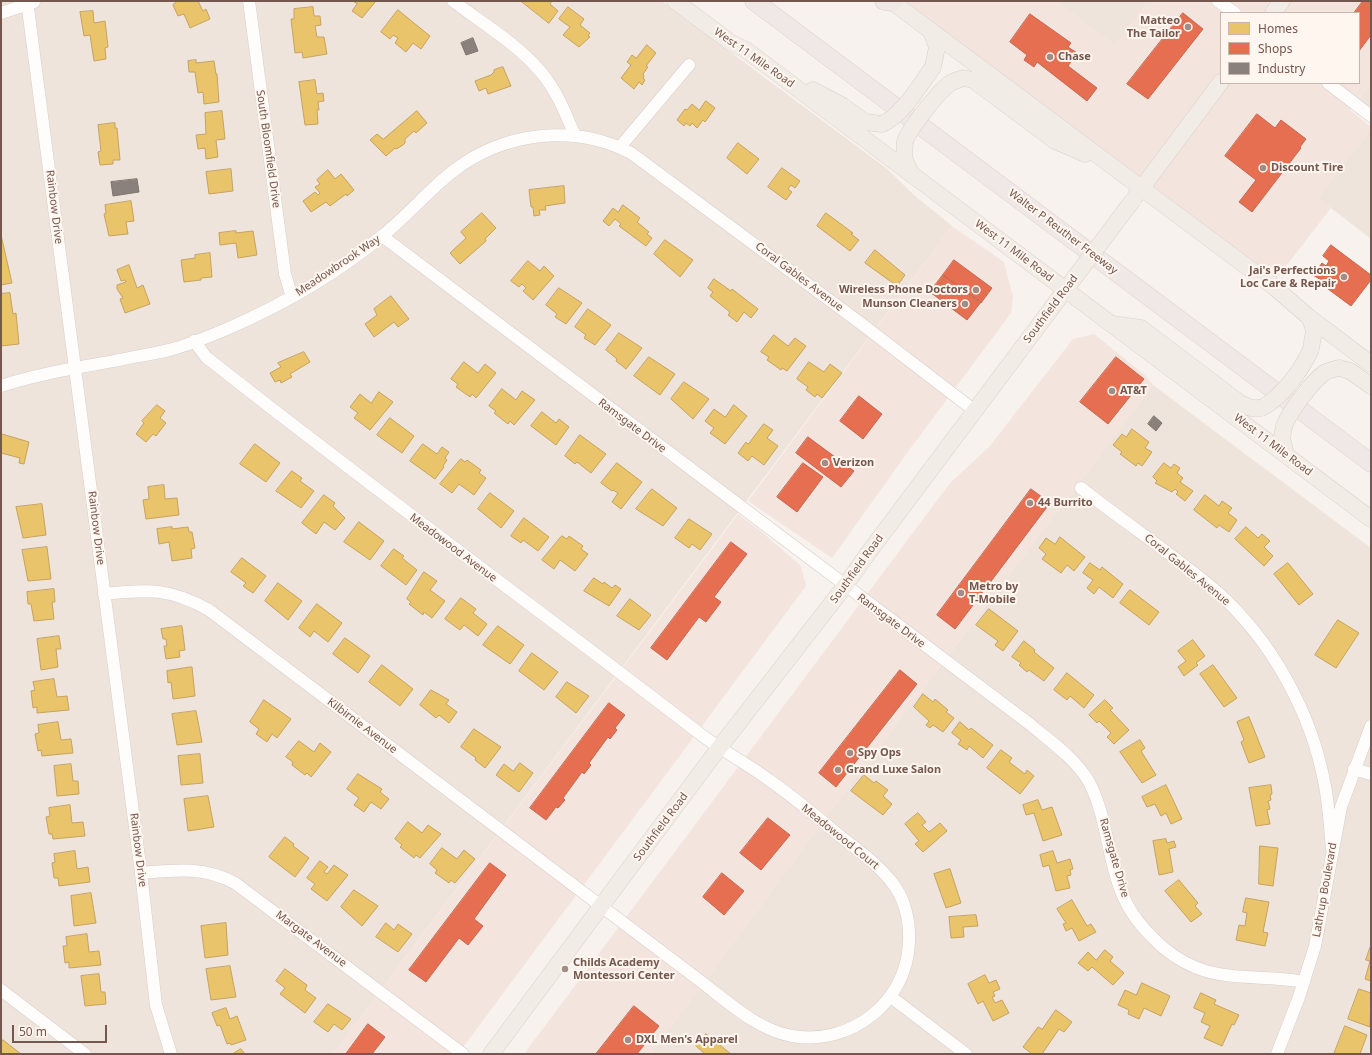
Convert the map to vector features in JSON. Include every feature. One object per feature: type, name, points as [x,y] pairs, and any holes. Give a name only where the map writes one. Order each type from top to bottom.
[{"type":"highway","name":"Walter P Reuther Freeway","points":[[754,1],[1371,463]]},
{"type":"main road","name":"West 11 Mile Road","points":[[675,1],[730,42],[746,50],[1371,519]]},
{"type":"main road","points":[[889,1],[1106,162],[1137,194],[1274,287],[1310,318],[1371,364]]},
{"type":"main road","points":[[1274,12],[1282,1]]},
{"type":"main road","points":[[759,60],[843,106],[865,122],[882,124],[891,120],[899,112],[933,67],[937,47],[931,31]]},
{"type":"main road","points":[[911,174],[904,158],[905,141],[910,131],[943,89],[952,82],[962,78],[973,80],[1055,142],[1106,162]]},
{"type":"main road","name":"Southfield Road","points":[[491,1054],[719,748],[845,586],[1220,83]]},
{"type":"main road","points":[[1112,324],[1141,328],[1240,403],[1251,408],[1261,408],[1278,397],[1305,361],[1310,350],[1314,330],[1310,318]]},
{"type":"main road","points":[[1286,455],[1282,438],[1284,426],[1290,415],[1316,381],[1329,371],[1339,368],[1350,371],[1371,386]]},
{"type":"street","name":"South Bloomfield Drive","points":[[249,1],[285,274],[292,297]]},
{"type":"street","points":[[454,1],[517,50],[541,72],[566,113],[575,136]]},
{"type":"street","points":[[1218,1],[1234,12]]},
{"type":"street","points":[[1,13],[30,2]]},
{"type":"street","name":"Rainbow Drive","points":[[30,2],[75,368],[141,873],[156,1004],[171,1054]]},
{"type":"street","points":[[620,147],[689,65]]},
{"type":"street","points":[[1329,84],[1371,116]]},
{"type":"street","name":"Meadowbrook Way","points":[[1,386],[36,375],[176,349],[250,318],[292,297],[330,274],[382,236],[451,172],[486,150],[514,140],[557,134],[592,139],[620,147]]},
{"type":"street","name":"Coral Gables Avenue","points":[[620,147],[676,184],[975,411]]},
{"type":"street","name":"Ramsgate Drive","points":[[382,236],[1031,725],[1063,752],[1088,782],[1099,807],[1117,877],[1127,904],[1140,924],[1157,942],[1184,962],[1217,974],[1230,976],[1279,977],[1304,982]]},
{"type":"street","name":"Meadowood Avenue","points":[[194,341],[206,357],[451,546],[719,748]]},
{"type":"street","name":"Coral Gables Avenue","points":[[1080,488],[1216,592],[1255,632],[1272,656],[1303,713],[1315,749],[1325,785],[1332,849]]},
{"type":"street","name":"Kilbirnie Avenue","points":[[104,594],[143,590],[165,592],[192,601],[209,610],[602,906]]},
{"type":"street","name":"Lathrup Boulevard","points":[[1277,1054],[1304,982],[1315,946],[1341,807],[1371,726]]},
{"type":"street","name":"Meadowood Court","points":[[602,906],[743,1012],[774,1031],[804,1037],[844,1032],[861,1023],[891,997],[905,972],[909,952],[910,927],[905,907],[893,883],[874,863],[784,791],[719,748]]},
{"type":"street","points":[[1354,770],[1371,774]]},
{"type":"street","name":"Margate Avenue","points":[[141,873],[189,869],[222,876],[235,883],[463,1054]]},
{"type":"street","points":[[1,990],[85,1054]]},
{"type":"street","points":[[891,997],[966,1054]]},
{"type":"shaded area","points":[[1,1],[662,1],[886,168],[914,195],[952,226],[333,1054],[1,1054]]},
{"type":"shaded area","points":[[905,1],[1056,1],[1115,46],[1149,1],[1371,1],[1371,83],[1350,110],[1371,127],[1371,129],[1318,198],[1331,208],[1276,279]]},
{"type":"shaded area","points":[[1056,1],[1149,1],[1115,46]]},
{"type":"shaded area","points":[[1371,83],[1371,110],[1358,100]]},
{"type":"shaded area","points":[[1371,129],[1371,239],[1318,198]]},
{"type":"shaded area","points":[[952,226],[1004,262],[1013,297],[1011,313],[907,453],[832,558],[748,501]]},
{"type":"shaded area","points":[[1094,334],[1144,374],[1153,385],[832,809],[651,1054],[524,1054],[950,483],[989,447],[1073,339]]},
{"type":"shaded area","points":[[1153,385],[1371,548],[1371,1054],[651,1054],[832,809]]},
{"type":"shaded area","points":[[738,514],[763,533],[801,566],[806,586],[458,1054],[333,1054]]},
{"type":"building: Homes","points":[[178,1],[198,1],[203,11],[206,9],[210,19],[190,28],[184,14],[178,16],[173,5]]},
{"type":"building: Homes","points":[[353,1],[376,1],[362,18],[352,11],[357,4]]},
{"type":"building: Homes","points":[[521,1],[552,1],[550,4],[558,11],[549,23]]},
{"type":"building: Homes","points":[[313,7],[314,16],[320,16],[321,25],[315,26],[317,37],[324,37],[327,54],[303,58],[302,52],[295,53],[291,19],[294,19],[294,9]]},
{"type":"building: Homes","points":[[568,7],[584,19],[580,25],[590,33],[588,36],[590,37],[579,47],[563,35],[570,27],[559,19]]},
{"type":"building: Homes","points":[[398,10],[430,36],[421,49],[413,43],[406,52],[395,43],[398,38],[393,35],[390,39],[381,32]]},
{"type":"building: Homes","points":[[93,11],[94,23],[105,21],[108,47],[105,48],[106,59],[94,61],[90,35],[84,36],[80,12]]},
{"type":"building: Homes","points":[[647,45],[656,53],[646,66],[648,67],[643,74],[643,78],[645,80],[642,85],[639,82],[634,89],[621,78],[631,65],[627,62],[632,55],[636,58]]},
{"type":"building: Homes","points":[[196,60],[196,63],[214,61],[217,74],[219,102],[204,104],[203,92],[198,93],[195,72],[189,72],[188,61]]},
{"type":"building: Homes","points":[[503,67],[511,86],[488,94],[486,88],[479,91],[475,81],[491,75],[494,70]]},
{"type":"building: Homes","points":[[315,80],[317,94],[323,93],[324,101],[318,102],[318,124],[305,125],[299,82]]},
{"type":"building: Homes","points":[[706,101],[715,108],[705,122],[703,120],[697,128],[692,123],[690,126],[686,123],[684,126],[677,120],[685,109],[687,110],[692,104],[699,110]]},
{"type":"building: Homes","points":[[222,111],[225,139],[216,140],[218,157],[206,159],[205,148],[198,149],[196,135],[206,134],[205,113]]},
{"type":"building: Homes","points":[[417,111],[427,123],[416,133],[414,131],[405,139],[405,143],[403,145],[396,149],[395,148],[386,156],[370,140],[377,134],[383,139]]},
{"type":"building: Homes","points":[[115,123],[115,128],[117,128],[120,160],[113,160],[113,164],[100,165],[98,152],[101,151],[98,125]]},
{"type":"building: Homes","points":[[738,143],[759,159],[747,174],[727,158]]},
{"type":"building: Homes","points":[[782,168],[800,181],[795,188],[791,185],[788,189],[792,192],[786,200],[768,187]]},
{"type":"building: Homes","points":[[231,169],[233,191],[209,194],[206,172]]},
{"type":"building: Homes","points":[[328,170],[335,179],[341,174],[354,190],[330,206],[326,202],[311,212],[303,201],[315,192],[318,195],[320,193],[315,187],[320,184],[317,180]]},
{"type":"building: Homes","points":[[564,186],[565,203],[545,206],[546,210],[539,210],[540,215],[534,216],[533,207],[531,207],[529,190]]},
{"type":"building: Homes","points":[[131,201],[134,221],[126,222],[128,234],[109,236],[104,214],[106,213],[105,205]]},
{"type":"building: Homes","points":[[623,205],[640,218],[637,222],[649,232],[647,234],[652,238],[646,246],[619,226],[621,224],[615,219],[609,226],[603,221],[613,208],[618,212]]},
{"type":"building: Homes","points":[[482,213],[496,228],[485,239],[486,241],[460,264],[450,253],[466,238],[461,232]]},
{"type":"building: Homes","points":[[826,213],[853,233],[851,234],[859,240],[850,251],[817,226]]},
{"type":"building: Homes","points":[[236,231],[236,233],[253,231],[257,255],[238,258],[236,243],[220,245],[219,233]]},
{"type":"building: Homes","points":[[1,235],[12,283],[1,285]]},
{"type":"building: Homes","points":[[665,240],[693,260],[680,277],[654,254]]},
{"type":"building: Homes","points":[[875,250],[905,275],[897,286],[865,263]]},
{"type":"building: Homes","points":[[210,253],[212,277],[184,282],[181,260],[195,258],[195,255]]},
{"type":"building: Homes","points":[[528,261],[540,271],[544,266],[554,276],[533,300],[523,291],[526,288],[522,284],[519,287],[511,281]]},
{"type":"building: Homes","points":[[129,265],[137,288],[143,285],[150,304],[125,313],[120,299],[123,298],[117,289],[117,285],[126,282],[125,280],[121,281],[117,270]]},
{"type":"building: Homes","points":[[714,279],[731,291],[732,289],[758,309],[751,318],[744,312],[737,322],[728,315],[730,312],[710,296],[713,292],[708,288]]},
{"type":"building: Homes","points":[[559,288],[582,303],[566,324],[555,317],[557,314],[546,305]]},
{"type":"building: Homes","points":[[10,293],[13,314],[16,313],[19,344],[1,346],[1,294]]},
{"type":"building: Homes","points":[[391,296],[409,319],[398,327],[394,322],[374,337],[365,324],[377,315],[374,309]]},
{"type":"building: Homes","points":[[588,309],[611,325],[595,345],[584,338],[586,335],[575,327]]},
{"type":"building: Homes","points":[[619,333],[642,348],[626,369],[606,350]]},
{"type":"building: Homes","points":[[774,335],[788,346],[795,338],[806,346],[787,371],[782,368],[781,370],[767,360],[769,357],[761,352]]},
{"type":"building: Homes","points":[[304,352],[310,362],[290,374],[292,377],[281,383],[280,380],[275,382],[270,373],[281,367],[278,363]]},
{"type":"building: Homes","points":[[649,357],[675,374],[660,395],[634,376]]},
{"type":"building: Homes","points":[[464,362],[478,373],[485,364],[496,373],[476,398],[472,394],[470,397],[456,387],[458,384],[451,379]]},
{"type":"building: Homes","points":[[809,362],[824,372],[830,364],[842,373],[822,398],[817,394],[815,397],[806,390],[808,387],[797,379]]},
{"type":"building: Homes","points":[[684,382],[709,399],[693,419],[671,399]]},
{"type":"building: Homes","points":[[502,389],[516,400],[522,391],[535,400],[514,425],[510,421],[508,424],[494,413],[496,411],[489,406]]},
{"type":"building: Homes","points":[[379,392],[393,402],[370,430],[354,418],[358,413],[350,407],[360,394],[371,403]]},
{"type":"building: Homes","points":[[157,405],[165,411],[160,418],[166,423],[156,436],[153,434],[146,442],[136,434],[144,423],[142,421]]},
{"type":"building: Homes","points":[[734,405],[747,416],[725,444],[710,433],[714,428],[705,421],[714,409],[725,417]]},
{"type":"building: Homes","points":[[542,412],[556,423],[559,419],[569,427],[556,445],[531,426]]},
{"type":"building: Homes","points":[[390,418],[414,436],[402,453],[377,435]]},
{"type":"building: Homes","points":[[764,424],[773,430],[767,438],[778,446],[764,465],[752,456],[748,461],[738,453],[746,442],[748,444]]},
{"type":"building: Homes","points":[[1132,429],[1149,442],[1145,448],[1152,452],[1142,466],[1138,463],[1136,466],[1120,454],[1122,452],[1113,445],[1122,434],[1126,437]]},
{"type":"building: Homes","points":[[2,434],[29,442],[24,464],[19,463],[20,458],[1,453]]},
{"type":"building: Homes","points":[[580,435],[606,454],[591,473],[577,462],[575,464],[565,456]]},
{"type":"building: Homes","points":[[255,444],[280,463],[266,482],[240,464]]},
{"type":"building: Homes","points":[[423,444],[437,454],[442,447],[449,452],[445,458],[447,460],[443,466],[444,467],[435,479],[410,461]]},
{"type":"building: Homes","points":[[461,459],[465,462],[467,460],[481,470],[479,473],[486,478],[474,495],[459,484],[452,493],[440,484]]},
{"type":"building: Homes","points":[[617,463],[642,482],[621,509],[612,502],[618,493],[613,490],[612,491],[601,483]]},
{"type":"building: Homes","points":[[1164,463],[1171,468],[1174,464],[1180,468],[1177,473],[1183,478],[1180,482],[1193,491],[1185,501],[1176,494],[1178,492],[1175,489],[1172,492],[1155,483],[1157,481],[1153,477]]},
{"type":"building: Homes","points":[[292,471],[302,478],[300,481],[314,491],[301,508],[276,491]]},
{"type":"building: Homes","points":[[164,485],[165,499],[177,498],[179,515],[146,519],[143,500],[149,499],[148,487]]},
{"type":"building: Homes","points":[[652,489],[677,508],[663,526],[636,509]]},
{"type":"building: Homes","points":[[490,493],[514,511],[501,528],[478,509]]},
{"type":"building: Homes","points":[[324,495],[335,503],[333,506],[345,518],[335,530],[324,522],[316,534],[302,523]]},
{"type":"building: Homes","points":[[1205,495],[1219,506],[1222,501],[1232,508],[1228,513],[1237,520],[1229,532],[1219,525],[1217,528],[1194,510]]},
{"type":"building: Homes","points":[[42,504],[46,535],[23,538],[16,507]]},
{"type":"building: Homes","points":[[524,518],[549,537],[538,551],[523,540],[521,543],[511,536]]},
{"type":"building: Homes","points":[[689,519],[712,534],[700,550],[692,544],[689,548],[675,538]]},
{"type":"building: Homes","points":[[359,522],[384,541],[370,560],[344,542]]},
{"type":"building: Homes","points":[[172,527],[172,529],[188,527],[189,532],[192,532],[195,548],[191,549],[192,558],[172,561],[169,542],[159,544],[157,529]]},
{"type":"building: Homes","points":[[1246,527],[1258,538],[1262,534],[1270,541],[1264,547],[1273,556],[1264,566],[1235,539]]},
{"type":"building: Homes","points":[[562,536],[567,539],[569,536],[583,546],[581,549],[588,554],[575,571],[560,560],[554,569],[542,560]]},
{"type":"building: Homes","points":[[1060,537],[1085,557],[1074,571],[1067,565],[1061,573],[1042,559],[1046,554],[1039,548],[1046,538],[1055,544]]},
{"type":"building: Homes","points":[[47,547],[51,579],[28,581],[22,550]]},
{"type":"building: Homes","points":[[394,549],[404,556],[402,558],[417,570],[406,585],[381,566]]},
{"type":"building: Homes","points":[[242,558],[266,576],[253,593],[243,586],[246,583],[231,572]]},
{"type":"building: Homes","points":[[1090,563],[1100,570],[1102,567],[1123,584],[1113,598],[1099,587],[1094,594],[1087,588],[1093,580],[1083,573]]},
{"type":"building: Homes","points":[[1288,563],[1313,594],[1299,605],[1274,574]]},
{"type":"building: Homes","points":[[424,572],[437,581],[430,590],[445,601],[432,618],[424,612],[423,615],[409,604],[411,602],[407,599]]},
{"type":"building: Homes","points":[[594,578],[603,584],[604,582],[612,588],[615,585],[621,589],[609,606],[584,591]]},
{"type":"building: Homes","points":[[278,583],[302,601],[288,620],[265,601]]},
{"type":"building: Homes","points":[[54,589],[55,602],[52,602],[54,619],[34,621],[31,604],[28,604],[27,592]]},
{"type":"building: Homes","points":[[1130,590],[1159,612],[1149,625],[1120,603]]},
{"type":"building: Homes","points":[[461,598],[476,609],[473,613],[487,624],[478,636],[464,625],[460,630],[445,619]]},
{"type":"building: Homes","points":[[630,599],[651,615],[639,630],[617,616]]},
{"type":"building: Homes","points":[[317,604],[342,623],[328,642],[314,631],[310,637],[299,628]]},
{"type":"building: Homes","points":[[989,609],[1018,631],[1003,651],[995,645],[998,641],[976,625]]},
{"type":"building: Homes","points":[[1338,620],[1359,633],[1336,668],[1315,655]]},
{"type":"building: Homes","points":[[182,626],[185,650],[179,651],[180,657],[166,659],[164,646],[167,646],[166,639],[163,639],[161,629]]},
{"type":"building: Homes","points":[[498,626],[524,645],[510,664],[483,645]]},
{"type":"building: Homes","points":[[59,636],[61,649],[56,649],[58,667],[41,670],[37,639]]},
{"type":"building: Homes","points":[[345,638],[370,656],[358,673],[333,654]]},
{"type":"building: Homes","points":[[1193,640],[1205,656],[1196,663],[1198,665],[1184,676],[1178,667],[1186,661],[1178,651]]},
{"type":"building: Homes","points":[[1024,641],[1035,650],[1034,652],[1054,668],[1044,681],[1029,670],[1027,672],[1019,665],[1021,663],[1012,657]]},
{"type":"building: Homes","points":[[532,653],[558,672],[544,690],[519,671]]},
{"type":"building: Homes","points":[[382,665],[413,689],[400,706],[369,682]]},
{"type":"building: Homes","points":[[1213,665],[1237,698],[1224,707],[1200,674]]},
{"type":"building: Homes","points":[[192,667],[195,696],[173,699],[171,682],[168,683],[167,671]]},
{"type":"building: Homes","points":[[1067,673],[1094,695],[1084,708],[1070,696],[1067,700],[1054,690]]},
{"type":"building: Homes","points":[[54,679],[57,697],[67,696],[69,710],[37,713],[37,707],[33,708],[31,691],[35,690],[33,682]]},
{"type":"building: Homes","points":[[567,682],[589,696],[576,713],[556,697]]},
{"type":"building: Homes","points":[[431,690],[449,700],[446,704],[457,712],[449,723],[439,715],[436,718],[420,705]]},
{"type":"building: Homes","points":[[923,694],[933,702],[935,699],[948,710],[946,712],[954,718],[943,732],[933,725],[930,728],[926,725],[929,721],[914,707]]},
{"type":"building: Homes","points":[[264,700],[291,719],[277,738],[272,734],[267,742],[256,734],[259,729],[250,722]]},
{"type":"building: Homes","points":[[1105,700],[1113,708],[1110,710],[1129,730],[1114,744],[1107,737],[1111,733],[1099,721],[1097,723],[1089,715]]},
{"type":"building: Homes","points":[[196,711],[202,742],[177,745],[172,714]]},
{"type":"building: Homes","points":[[1249,717],[1265,757],[1249,763],[1241,742],[1244,740],[1237,722]]},
{"type":"building: Homes","points":[[58,722],[61,740],[71,739],[73,753],[42,756],[41,750],[38,751],[35,734],[39,733],[38,725]]},
{"type":"building: Homes","points":[[960,722],[969,730],[971,728],[993,745],[983,758],[969,746],[967,750],[958,744],[961,740],[952,733]]},
{"type":"building: Homes","points":[[474,729],[501,747],[485,768],[475,760],[476,758],[461,747]]},
{"type":"building: Homes","points":[[1140,740],[1145,748],[1141,751],[1156,775],[1142,783],[1120,752]]},
{"type":"building: Homes","points":[[299,741],[314,752],[320,743],[331,752],[311,777],[307,773],[305,775],[292,765],[293,762],[286,757]]},
{"type":"building: Homes","points":[[1001,750],[1012,758],[1009,762],[1025,774],[1027,770],[1034,776],[1020,794],[987,768]]},
{"type":"building: Homes","points":[[200,754],[203,783],[181,785],[178,756]]},
{"type":"building: Homes","points":[[520,763],[533,773],[519,792],[496,775],[504,764],[513,771]]},
{"type":"building: Homes","points":[[71,764],[73,781],[78,781],[79,794],[57,796],[54,766]]},
{"type":"building: Homes","points":[[358,774],[382,789],[380,792],[389,799],[381,809],[371,802],[364,812],[354,805],[359,798],[347,789]]},
{"type":"building: Homes","points":[[864,775],[874,783],[876,781],[888,790],[883,796],[892,804],[883,815],[851,791]]},
{"type":"building: Homes","points":[[1166,785],[1182,819],[1171,824],[1166,813],[1161,816],[1155,804],[1147,807],[1142,797]]},
{"type":"building: Homes","points":[[1271,785],[1271,800],[1268,801],[1270,809],[1267,810],[1270,824],[1256,826],[1249,788]]},
{"type":"building: Homes","points":[[208,796],[214,827],[188,831],[184,799]]},
{"type":"building: Homes","points":[[1038,800],[1042,810],[1052,807],[1062,835],[1043,841],[1034,813],[1026,815],[1023,805]]},
{"type":"building: Homes","points":[[70,805],[72,823],[83,822],[85,836],[53,839],[52,834],[49,834],[46,817],[50,816],[49,808]]},
{"type":"building: Homes","points":[[918,813],[926,822],[922,825],[929,832],[940,823],[947,831],[923,852],[915,844],[919,841],[905,824]]},
{"type":"building: Homes","points":[[408,822],[422,833],[428,825],[441,834],[420,858],[416,855],[414,858],[400,847],[402,845],[395,839]]},
{"type":"building: Homes","points":[[285,837],[294,844],[293,846],[309,858],[295,877],[269,857]]},
{"type":"building: Homes","points":[[1166,839],[1167,843],[1174,841],[1176,847],[1169,849],[1173,872],[1159,875],[1153,841]]},
{"type":"building: Homes","points":[[1260,846],[1278,848],[1273,886],[1259,884]]},
{"type":"building: Homes","points":[[442,848],[457,859],[464,850],[475,859],[455,883],[451,880],[449,883],[435,873],[437,870],[430,864]]},
{"type":"building: Homes","points":[[75,851],[77,869],[88,867],[90,882],[59,886],[58,878],[54,878],[52,863],[55,862],[54,854]]},
{"type":"building: Homes","points":[[1053,851],[1057,863],[1070,859],[1073,869],[1070,870],[1071,875],[1067,876],[1070,888],[1056,891],[1049,865],[1043,867],[1040,855]]},
{"type":"building: Homes","points":[[320,861],[328,867],[324,872],[327,874],[334,865],[348,875],[327,901],[311,889],[315,884],[307,878]]},
{"type":"building: Homes","points":[[950,869],[961,903],[946,908],[934,874]]},
{"type":"building: Homes","points":[[1179,880],[1198,903],[1195,906],[1202,914],[1191,922],[1165,891]]},
{"type":"building: Homes","points":[[354,890],[378,906],[362,926],[341,907]]},
{"type":"building: Homes","points":[[91,893],[96,923],[74,926],[71,896]]},
{"type":"building: Homes","points":[[1246,898],[1269,902],[1263,932],[1268,933],[1265,946],[1236,940],[1239,925],[1245,926],[1247,913],[1243,912]]},
{"type":"building: Homes","points":[[1072,900],[1087,926],[1091,924],[1096,932],[1079,941],[1072,928],[1066,931],[1063,924],[1066,923],[1057,909]]},
{"type":"building: Homes","points":[[976,915],[978,926],[963,927],[964,937],[951,938],[949,917]]},
{"type":"building: Homes","points":[[226,923],[228,955],[205,958],[201,926]]},
{"type":"building: Homes","points":[[386,923],[394,930],[398,924],[412,934],[398,952],[376,937]]},
{"type":"building: Homes","points":[[87,934],[89,952],[99,951],[101,965],[69,968],[69,962],[65,963],[63,946],[67,946],[66,937]]},
{"type":"building: Homes","points":[[1370,948],[1371,981],[1365,979],[1370,961],[1366,960]]},
{"type":"building: Homes","points":[[1105,950],[1113,957],[1110,961],[1124,973],[1113,985],[1092,967],[1088,971],[1078,963],[1088,952],[1096,960]]},
{"type":"building: Homes","points":[[230,966],[236,997],[211,1000],[206,969]]},
{"type":"building: Homes","points":[[285,969],[307,985],[305,990],[316,998],[305,1013],[280,994],[285,988],[276,981]]},
{"type":"building: Homes","points":[[99,974],[101,992],[105,992],[106,1004],[85,1006],[81,976]]},
{"type":"building: Homes","points":[[985,975],[989,983],[996,980],[1000,989],[993,992],[995,996],[992,997],[995,1003],[1002,1000],[1009,1013],[993,1021],[983,1001],[978,1004],[968,984]]},
{"type":"building: Homes","points":[[1142,983],[1170,996],[1161,1016],[1144,1008],[1139,1019],[1128,1014],[1129,1010],[1118,1005],[1125,990],[1136,995]]},
{"type":"building: Homes","points":[[1359,989],[1371,993],[1370,1027],[1348,1019]]},
{"type":"building: Homes","points":[[1201,993],[1216,1000],[1214,1004],[1239,1015],[1234,1025],[1232,1024],[1222,1046],[1204,1038],[1210,1026],[1201,1022],[1205,1013],[1194,1008]]},
{"type":"building: Homes","points":[[328,1004],[351,1019],[342,1030],[334,1024],[328,1032],[314,1022]]},
{"type":"building: Homes","points":[[226,1008],[230,1019],[237,1016],[246,1040],[231,1045],[230,1043],[227,1044],[220,1025],[217,1026],[212,1013]]},
{"type":"building: Homes","points":[[1056,1010],[1072,1022],[1064,1032],[1059,1029],[1042,1054],[1032,1054],[1023,1047],[1038,1027],[1042,1029]]},
{"type":"building: Homes","points":[[1345,1026],[1367,1035],[1360,1054],[1334,1054]]},
{"type":"building: Homes","points":[[706,1034],[731,1054],[705,1054],[696,1046]]},
{"type":"building: Homes","points":[[3,1040],[21,1054],[1,1054],[1,1043]]},
{"type":"building: Homes","points":[[241,1049],[245,1054],[233,1054]]},
{"type":"building: Shops","points":[[1363,1],[1371,1],[1371,35],[1360,50],[1360,12],[1355,12]]},
{"type":"building: Shops","points":[[1183,13],[1203,29],[1148,99],[1127,84]]},
{"type":"building: Shops","name":"Chase","points":[[1030,14],[1071,43],[1068,47],[1077,53],[1068,66],[1097,88],[1087,101],[1037,62],[1034,67],[1024,60],[1027,55],[1010,42]]},
{"type":"building: Shops","name":"Discount Tire","points":[[1257,114],[1275,128],[1281,120],[1306,139],[1300,147],[1301,148],[1252,212],[1239,202],[1256,180],[1225,156]]},
{"type":"building: Shops","name":"Jai's Perfections Loc Care & Repair","points":[[1331,245],[1371,275],[1371,280],[1351,306],[1320,283],[1321,280],[1313,275],[1322,263],[1326,266],[1329,261],[1323,256]]},
{"type":"building: Shops","points":[[954,260],[992,288],[981,303],[943,275]]},
{"type":"building: Shops","points":[[943,275],[981,302],[967,320],[930,292]]},
{"type":"building: Shops","points":[[1116,357],[1144,379],[1108,424],[1080,402]]},
{"type":"building: Shops","points":[[859,396],[882,414],[863,439],[840,421]]},
{"type":"building: Shops","points":[[808,437],[854,471],[841,487],[796,453]]},
{"type":"building: Shops","points":[[803,463],[823,477],[797,512],[777,497]]},
{"type":"building: Shops","points":[[1031,489],[1050,503],[955,629],[937,615]]},
{"type":"building: Shops","points":[[731,542],[747,554],[714,597],[721,602],[706,622],[699,617],[667,660],[651,648]]},
{"type":"building: Shops","points":[[900,670],[917,684],[836,787],[819,773]]},
{"type":"building: Shops","points":[[609,703],[625,715],[615,728],[617,730],[610,739],[608,737],[589,763],[591,765],[584,774],[582,772],[563,798],[565,800],[558,808],[556,807],[546,820],[530,808]]},
{"type":"building: Shops","points":[[768,818],[790,835],[761,870],[740,853]]},
{"type":"building: Shops","points":[[490,863],[506,875],[474,919],[483,926],[468,945],[459,938],[426,982],[409,970]]},
{"type":"building: Shops","points":[[722,873],[744,891],[724,915],[703,897]]},
{"type":"building: Shops","name":"DXL Men's Apparel","points":[[634,1006],[659,1026],[637,1054],[596,1054]]},
{"type":"building: Shops","points":[[368,1024],[385,1037],[372,1054],[346,1054]]},
{"type":"building: Industry","points":[[473,38],[478,51],[466,55],[461,43]]},
{"type":"building: Industry","points":[[137,179],[139,192],[113,196],[111,182]]},
{"type":"building: Industry","points":[[1154,416],[1162,423],[1156,431],[1148,424]]},
{"type":"place","name":"Matteo The Tailor","points":[[1188,27]]},
{"type":"place","name":"Chase","points":[[1050,57]]},
{"type":"place","name":"Discount Tire","points":[[1263,168]]},
{"type":"place","name":"Jai's Perfections Loc Care & Repair","points":[[1344,277]]},
{"type":"place","name":"Wireless Phone Doctors","points":[[976,290]]},
{"type":"place","name":"Munson Cleaners","points":[[965,304]]},
{"type":"place","name":"AT&T","points":[[1112,391]]},
{"type":"place","name":"Verizon","points":[[825,463]]},
{"type":"place","name":"44 Burrito","points":[[1030,503]]},
{"type":"place","name":"Metro by T-Mobile","points":[[961,593]]},
{"type":"place","name":"Spy Ops","points":[[850,753]]},
{"type":"place","name":"Grand Luxe Salon","points":[[838,770]]},
{"type":"place","name":"Childs Academy Montessori Center","points":[[565,969]]},
{"type":"place","name":"DXL Men's Apparel","points":[[628,1040]]}]
